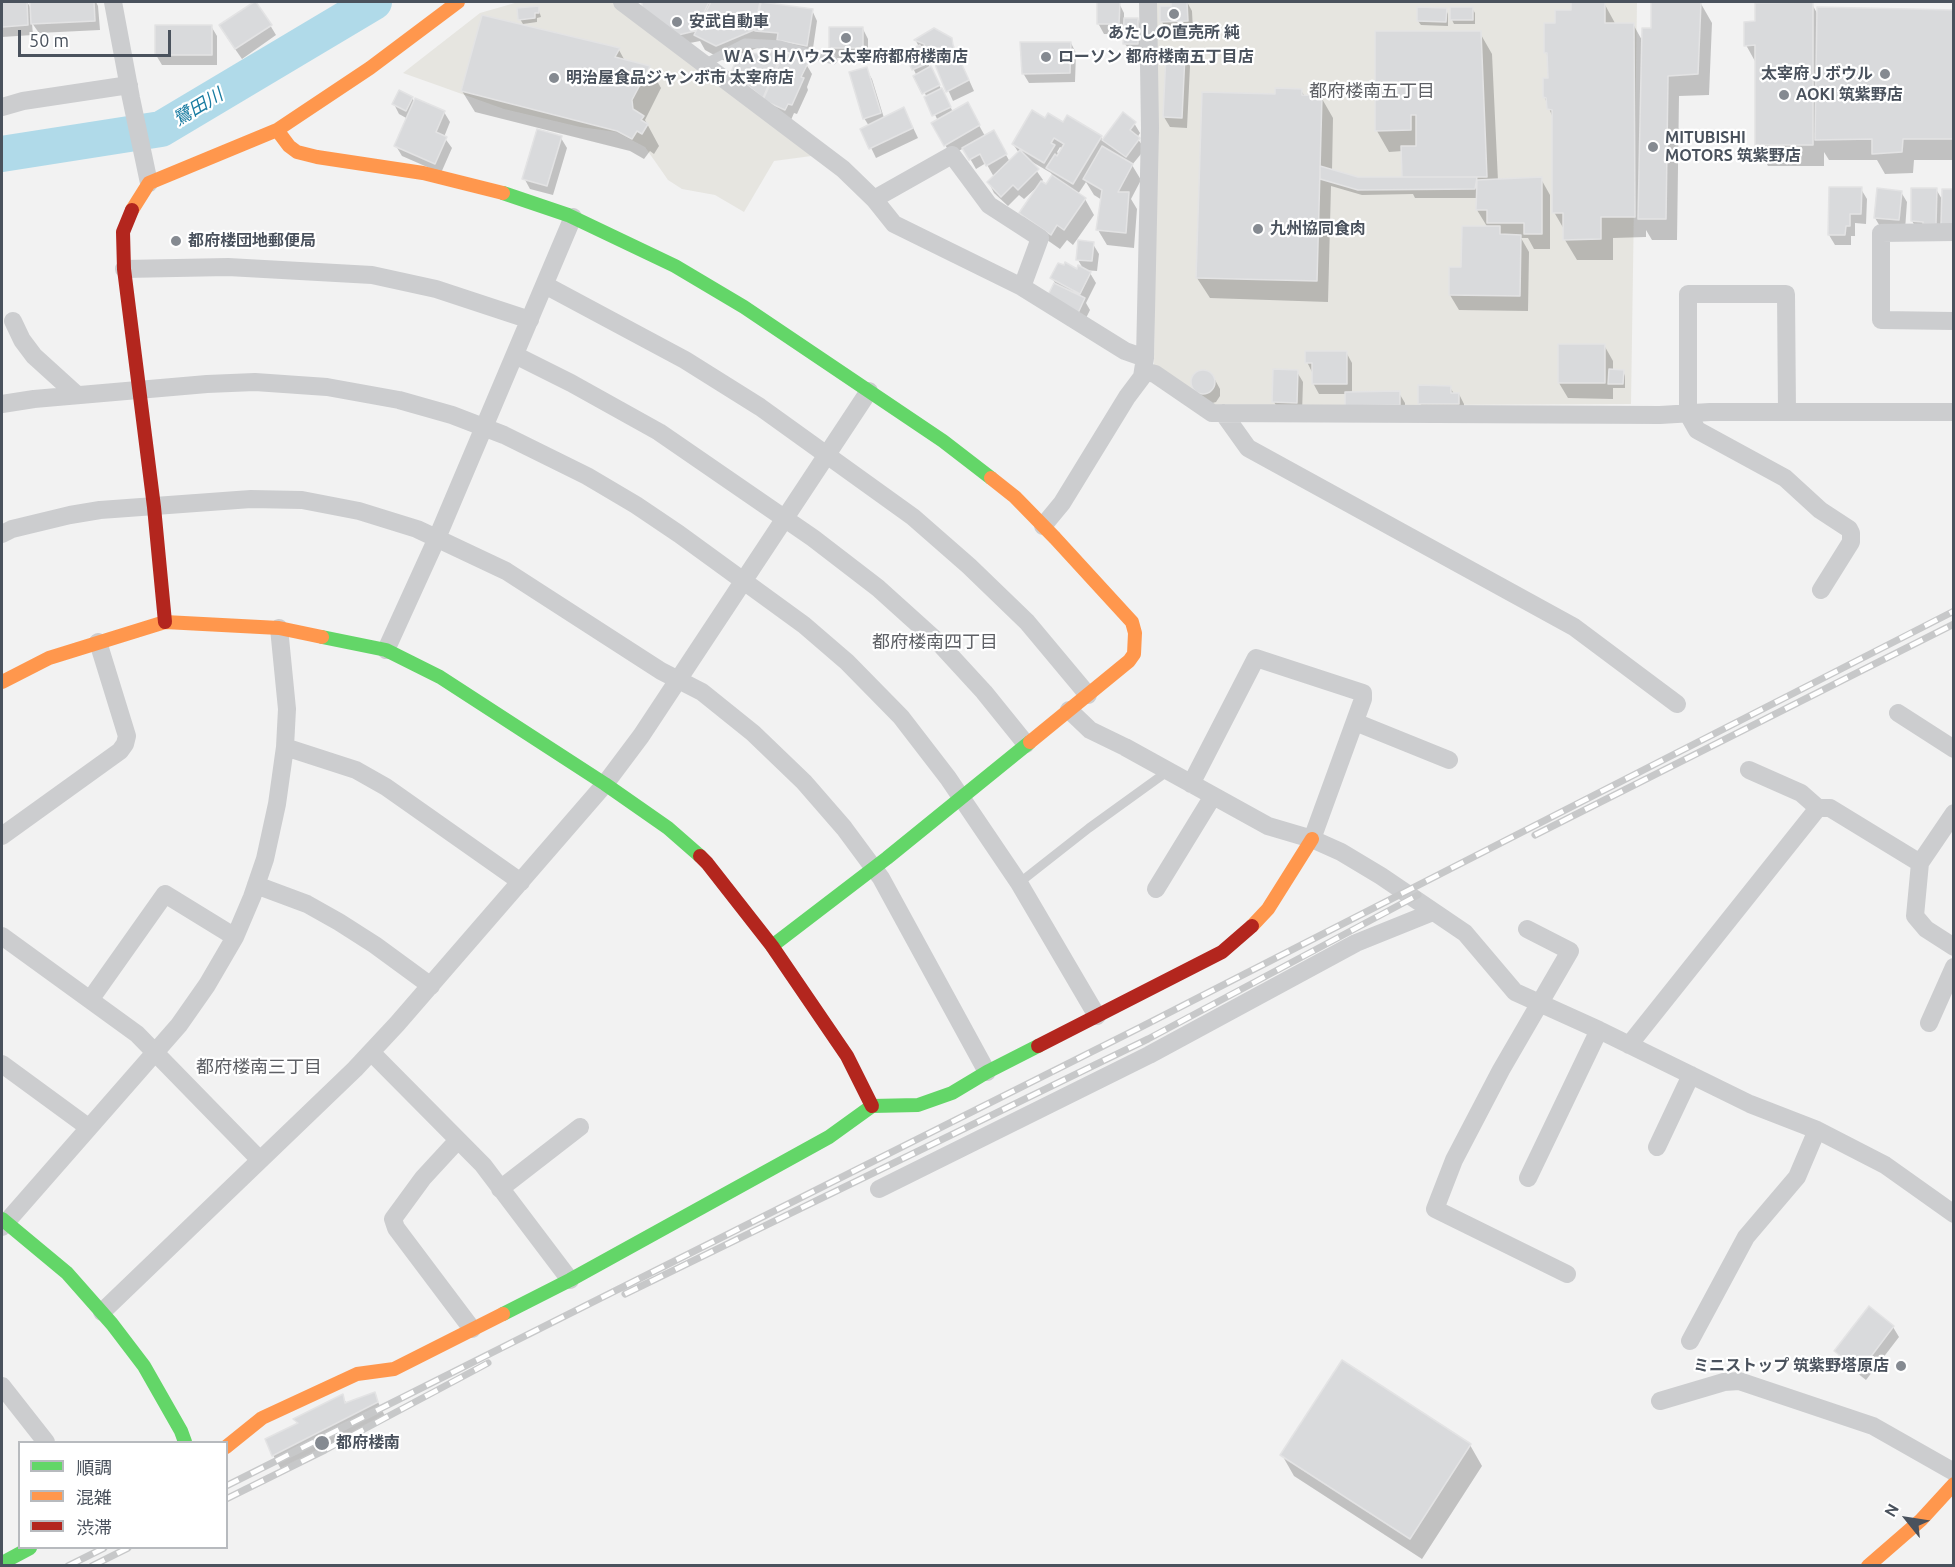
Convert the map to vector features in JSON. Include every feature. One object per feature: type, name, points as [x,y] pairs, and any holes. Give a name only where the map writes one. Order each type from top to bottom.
[{"type":"street","points":[[113,2],[150,183]]},
{"type":"street","points":[[165,622],[154,507],[124,269],[123,232],[132,210],[150,183],[277,130],[370,68],[458,2]]},
{"type":"street","points":[[622,2],[706,63],[843,169],[874,199],[894,224],[1022,287],[1125,351],[1212,413],[1953,412]]},
{"type":"street","points":[[1043,526],[1062,503],[1127,397],[1142,377],[1150,128],[1148,2]]},
{"type":"street","points":[[2,107],[23,101],[130,91]]},
{"type":"street","points":[[277,130],[289,146],[297,152],[423,173],[497,191],[573,217],[675,266],[744,307],[943,441],[1015,497],[1132,622],[1136,633],[1134,654],[1130,661],[873,868],[772,946]]},
{"type":"street","points":[[874,199],[952,155],[989,205],[1040,238],[1022,287]]},
{"type":"street","points":[[386,650],[437,538],[573,217]]},
{"type":"street","points":[[1953,232],[1881,232],[1881,320],[1953,321]]},
{"type":"street","points":[[124,269],[228,267],[372,275],[436,290],[530,320]]},
{"type":"street","points":[[544,285],[685,360],[760,407],[913,517],[969,566],[1027,622],[1088,695]]},
{"type":"street","points":[[1787,412],[1786,294],[1688,294],[1688,414],[1697,430],[1785,478],[1820,510],[1849,529],[1851,533],[1851,542],[1821,590]]},
{"type":"street","points":[[13,321],[22,340],[34,356],[77,394]]},
{"type":"street","points":[[515,355],[659,432],[813,538],[878,588],[939,643],[984,692],[1026,744]]},
{"type":"street","points":[[2,404],[77,394],[255,382],[327,387],[399,400],[453,415],[533,448],[617,493],[679,534],[804,626],[847,662],[901,717],[948,778],[1019,883],[1096,1016]]},
{"type":"street","points":[[102,1312],[371,1052],[605,784],[641,736],[869,391]]},
{"type":"street","points":[[1223,413],[1248,448],[1574,627],[1677,704]]},
{"type":"street","points":[[2,534],[12,529],[100,510],[251,499],[302,500],[359,511],[417,530],[506,571],[661,671],[702,692],[753,733],[804,782],[844,828],[873,868],[987,1072]]},
{"type":"street","points":[[2,682],[49,658],[165,622],[279,628],[386,650],[440,677],[605,784],[668,828],[707,863],[772,946],[848,1056],[872,1106]]},
{"type":"street","points":[[184,1441],[181,1431],[144,1366],[102,1312],[66,1274],[3,1223],[179,1025],[207,985],[235,937],[265,859],[278,804],[287,709],[279,628]]},
{"type":"street","points":[[2,836],[120,751],[125,744],[127,736],[98,642]]},
{"type":"street","points":[[228,1445],[262,1418],[357,1374],[394,1369],[570,1280],[829,1137],[872,1106],[918,1105],[952,1093],[987,1072],[1222,952],[1244,934],[1268,909],[1312,839],[1363,699],[1362,693],[1256,658],[1191,784]]},
{"type":"street","points":[[1068,710],[1090,730],[1268,826],[1312,839],[1341,852],[1465,933],[1515,992],[1599,1030],[1750,1104],[1817,1130],[1885,1165],[1953,1214]]},
{"type":"street","points":[[1898,713],[1953,749]]},
{"type":"street","points":[[1354,722],[1449,760]]},
{"type":"street","points":[[285,747],[356,770],[376,781],[521,882]]},
{"type":"street","points":[[1749,770],[1801,793],[1818,807],[1830,808],[1920,863]]},
{"type":"street","points":[[1156,889],[1213,795]]},
{"type":"street","points":[[1629,1045],[1818,807]]},
{"type":"street","points":[[1953,813],[1920,863],[1915,916],[1926,929],[1953,947]]},
{"type":"street","points":[[256,885],[307,904],[339,922],[431,986]]},
{"type":"street","points":[[90,1000],[165,894],[235,937]]},
{"type":"street","points":[[879,1190],[1149,1055],[1356,943],[1433,912]]},
{"type":"street","points":[[1527,929],[1570,951],[1501,1070],[1460,1150],[1435,1209],[1567,1274]]},
{"type":"street","points":[[2,936],[137,1034],[261,1160]]},
{"type":"street","points":[[1929,1023],[1953,967]]},
{"type":"street","points":[[1527,1178],[1599,1030]]},
{"type":"street","points":[[371,1052],[483,1165],[570,1280]]},
{"type":"street","points":[[2,1064],[88,1127]]},
{"type":"street","points":[[1657,1147],[1691,1075]]},
{"type":"street","points":[[500,1189],[580,1127]]},
{"type":"street","points":[[1690,1341],[1746,1237],[1797,1177],[1817,1130]]},
{"type":"street","points":[[458,1140],[423,1178],[393,1219],[396,1228],[472,1329]]},
{"type":"street","points":[[1660,1401],[1724,1382],[1739,1381],[1873,1426],[1953,1472]]},
{"type":"street","points":[[2,1386],[44,1441]]},
{"type":"street","points":[[1868,1566],[1921,1520],[1953,1484]]},
{"type":"street","points":[[2,1563],[28,1549]]},
{"type":"lane","points":[[706,63],[745,44],[780,45],[833,60]]},
{"type":"lane","points":[[1019,883],[1089,828],[1168,771]]},
{"type":"shaded area","name":"明治屋食品ジャンボ市 太宰府店","points":[[617,2],[819,155],[774,161],[744,212],[715,195],[682,189],[668,180],[645,147],[616,132],[580,127],[504,109],[403,73],[480,13],[515,3]]},
{"type":"shaded area","points":[[1157,2],[1637,2],[1631,404],[1209,406],[1154,367]]},
{"type":"building","points":[[2,2],[27,2],[28,25],[2,27]]},
{"type":"building","points":[[30,2],[94,2],[95,21],[31,24]]},
{"type":"building","points":[[254,2],[272,25],[235,49],[219,25]]},
{"type":"building","name":"安武自動車","points":[[642,2],[709,2],[695,31],[674,36],[642,12]]},
{"type":"building","points":[[711,2],[760,2],[754,30],[716,46],[694,35]]},
{"type":"building","points":[[761,2],[813,9],[807,46],[777,40],[778,33],[755,31]]},
{"type":"building","points":[[1097,2],[1120,2],[1119,24],[1097,24]]},
{"type":"building","name":"あたしの直売所 純","points":[[1171,2],[1187,2],[1188,21],[1160,22],[1160,6],[1171,6]]},
{"type":"building","points":[[1571,2],[1605,2],[1605,23],[1634,23],[1635,217],[1601,217],[1601,239],[1563,240],[1563,213],[1552,213],[1552,110],[1547,109],[1546,98],[1543,97],[1543,78],[1548,78],[1547,53],[1544,53],[1544,23],[1555,23],[1555,10],[1571,10]]},
{"type":"building","name":"MITUBISHI MOTORS 筑紫野店","points":[[1651,2],[1701,2],[1698,74],[1668,76],[1666,219],[1638,219],[1642,28],[1651,28]]},
{"type":"building","name":"AOKI 筑紫野店","points":[[1813,2],[1813,145],[1755,145],[1755,45],[1744,46],[1744,22],[1755,21],[1755,3]]},
{"type":"building","points":[[539,6],[539,13],[535,13],[535,18],[518,20],[517,8]]},
{"type":"building","points":[[1417,7],[1447,8],[1446,22],[1417,21]]},
{"type":"building","points":[[1450,7],[1473,7],[1473,20],[1450,20]]},
{"type":"building","name":"太宰府Ｊボウル","points":[[1817,7],[1954,10],[1954,139],[1903,139],[1902,152],[1872,154],[1872,139],[1815,140]]},
{"type":"building","name":"明治屋食品ジャンボ市 太宰府店","points":[[482,15],[620,48],[615,57],[650,66],[632,100],[633,109],[644,116],[641,120],[648,124],[642,134],[637,131],[632,139],[617,131],[461,91]]},
{"type":"building","points":[[1124,18],[1138,18],[1138,44],[1123,44]]},
{"type":"building","points":[[155,25],[212,25],[212,55],[155,55]]},
{"type":"building","name":"ＷＡＳＨハウス 太宰府都府楼南店","points":[[829,27],[863,27],[863,48],[829,48]]},
{"type":"building","points":[[934,28],[952,38],[969,80],[946,92],[932,57],[929,58],[924,44],[914,40]]},
{"type":"building","points":[[1375,31],[1481,31],[1487,177],[1402,177],[1401,146],[1416,146],[1416,115],[1411,115],[1411,130],[1375,131]]},
{"type":"building","name":"ローソン 都府楼南五丁目店","points":[[1020,42],[1071,42],[1070,73],[1022,74]]},
{"type":"building","points":[[920,45],[928,63],[912,70],[904,52]]},
{"type":"building","points":[[773,50],[782,53],[763,98],[731,72],[739,54],[770,53]]},
{"type":"building","points":[[784,53],[808,63],[792,105],[788,104],[785,110],[763,100]]},
{"type":"building","points":[[1166,54],[1185,55],[1182,118],[1163,117]]},
{"type":"building","points":[[931,66],[940,85],[922,94],[913,76]]},
{"type":"building","points":[[867,67],[881,113],[863,119],[849,72]]},
{"type":"building","points":[[942,88],[951,107],[932,116],[924,97]]},
{"type":"building","name":"九州協同食肉","points":[[1275,88],[1302,89],[1302,95],[1322,96],[1317,281],[1196,278],[1202,92],[1275,94]]},
{"type":"building","points":[[399,90],[413,97],[406,111],[392,104]]},
{"type":"building","points":[[415,98],[445,111],[436,132],[447,137],[435,164],[394,146]]},
{"type":"building","points":[[968,102],[980,125],[944,146],[931,123]]},
{"type":"building","points":[[904,107],[913,128],[869,149],[860,129]]},
{"type":"building","points":[[1032,110],[1045,118],[1048,113],[1063,122],[1067,115],[1102,136],[1073,184],[1046,168],[1064,144],[1054,138],[1051,143],[1055,145],[1044,163],[1012,144]]},
{"type":"building","points":[[1123,112],[1136,122],[1130,130],[1140,138],[1126,157],[1102,140]]},
{"type":"building","points":[[537,129],[562,136],[547,186],[522,179]]},
{"type":"building","points":[[994,130],[1007,154],[986,166],[980,154],[969,160],[962,148]]},
{"type":"building","points":[[1102,146],[1133,164],[1118,192],[1129,192],[1126,233],[1096,230],[1102,190],[1083,179]]},
{"type":"building","points":[[1020,150],[1039,169],[1018,190],[1013,185],[1001,197],[987,182]]},
{"type":"building","points":[[1320,166],[1358,177],[1477,177],[1475,189],[1358,190],[1320,179]]},
{"type":"building","points":[[1052,175],[1086,198],[1064,230],[1057,225],[1051,235],[1019,213],[1041,181],[1046,184]]},
{"type":"building","points":[[1542,177],[1542,234],[1524,234],[1524,223],[1487,223],[1487,210],[1476,210],[1477,180]]},
{"type":"building","points":[[1829,187],[1862,187],[1861,214],[1850,214],[1850,226],[1846,226],[1845,235],[1828,235]]},
{"type":"building","points":[[1877,188],[1902,191],[1899,220],[1874,218]]},
{"type":"building","points":[[1911,188],[1937,188],[1936,224],[1911,221]]},
{"type":"building","points":[[1942,189],[1954,189],[1954,225],[1941,225]]},
{"type":"building","points":[[1462,226],[1500,226],[1500,234],[1521,235],[1520,296],[1449,295],[1449,267],[1461,267]]},
{"type":"building","points":[[1078,240],[1094,242],[1092,261],[1076,260]]},
{"type":"building","points":[[1065,262],[1077,269],[1078,265],[1091,272],[1080,294],[1050,278],[1058,263],[1064,265]]},
{"type":"building","points":[[1054,283],[1085,298],[1078,313],[1047,297]]},
{"type":"building","points":[[1558,344],[1605,344],[1605,383],[1558,383]]},
{"type":"building","points":[[1305,351],[1347,351],[1347,384],[1312,384],[1312,363],[1305,363]]},
{"type":"building","points":[[1273,369],[1298,370],[1297,403],[1272,402]]},
{"type":"building","points":[[1609,369],[1624,370],[1623,384],[1608,384]]},
{"type":"building","points":[[1203,370],[1212,373],[1215,382],[1212,391],[1203,394],[1194,391],[1191,382],[1194,373]]},
{"type":"building","points":[[1418,385],[1451,386],[1451,393],[1459,393],[1459,404],[1418,404]]},
{"type":"building","points":[[1400,391],[1400,405],[1345,406],[1345,392]]},
{"type":"building","points":[[1869,1306],[1894,1326],[1860,1371],[1834,1351]]},
{"type":"building","points":[[1342,1360],[1471,1444],[1410,1539],[1280,1455]]},
{"type":"building","points":[[375,1392],[378,1402],[272,1456],[265,1439],[298,1423],[293,1419],[343,1394],[345,1403]]},
{"type":"waterway","name":"鷺田川","points":[[2,154],[161,129],[374,2]]},
{"type":"railway","points":[[228,1485],[1141,1027],[1954,611]]},
{"type":"railway","points":[[1535,835],[1954,624]]},
{"type":"railway","points":[[625,1294],[1148,1039],[1418,895]]},
{"type":"railway","points":[[228,1498],[325,1450],[488,1363]]},
{"type":"railway","points":[[68,1566],[102,1549]]},
{"type":"railway","points":[[92,1566],[126,1549]]},
{"type":"traffic: fast","points":[[503,193],[568,215],[675,266],[744,307],[943,441],[991,478]]},
{"type":"traffic: fast","points":[[322,637],[386,650],[440,677],[605,784],[668,828],[700,856]]},
{"type":"traffic: fast","points":[[772,946],[887,858],[1030,742]]},
{"type":"traffic: fast","points":[[503,1314],[570,1280],[829,1137],[872,1106],[918,1105],[952,1093],[1038,1046]]},
{"type":"traffic: fast","points":[[2,1219],[67,1273],[112,1324],[144,1366],[185,1441]]},
{"type":"traffic: fast","points":[[2,1563],[28,1549]]},
{"type":"traffic: slow","points":[[132,210],[149,183],[277,130],[370,68],[458,2]]},
{"type":"traffic: slow","points":[[277,130],[289,146],[297,152],[423,173],[503,193]]},
{"type":"traffic: slow","points":[[991,478],[1015,497],[1055,538],[1132,622],[1135,633],[1134,654],[1129,661],[1030,742]]},
{"type":"traffic: slow","points":[[2,682],[49,658],[165,622],[279,628],[322,637]]},
{"type":"traffic: slow","points":[[1252,926],[1268,909],[1312,839]]},
{"type":"traffic: slow","points":[[228,1445],[262,1418],[357,1374],[394,1369],[503,1314]]},
{"type":"traffic: slow","points":[[1868,1566],[1921,1520],[1954,1484]]},
{"type":"traffic: jam","points":[[132,210],[123,232],[124,269],[154,507],[165,622]]},
{"type":"traffic: jam","points":[[700,856],[772,946],[847,1056],[872,1106]]},
{"type":"traffic: jam","points":[[1038,1046],[1222,952],[1252,926]]},
{"type":"place","name":"あたしの直売所 純","points":[[1174,14]]},
{"type":"place","name":"安武自動車","points":[[677,22]]},
{"type":"place","name":"ＷＡＳＨハウス 太宰府都府楼南店","points":[[846,38]]},
{"type":"place","name":"ローソン 都府楼南五丁目店","points":[[1046,57]]},
{"type":"place","name":"太宰府Ｊボウル","points":[[1885,74]]},
{"type":"place","name":"明治屋食品ジャンボ市 太宰府店","points":[[554,78]]},
{"type":"place","name":"AOKI 筑紫野店","points":[[1784,95]]},
{"type":"place","name":"MITUBISHI MOTORS 筑紫野店","points":[[1653,147]]},
{"type":"place","name":"九州協同食肉","points":[[1258,229]]},
{"type":"place","name":"都府楼団地郵便局","points":[[176,241]]},
{"type":"place","name":"ミニストップ 筑紫野塔原店","points":[[1901,1366]]},
{"type":"place","name":"都府楼南","points":[[322,1443]]},
{"type":"district","name":"都府楼南五丁目","points":[[1372,91]]},
{"type":"district","name":"都府楼南四丁目","points":[[935,642]]},
{"type":"district","name":"都府楼南三丁目","points":[[259,1067]]}]
